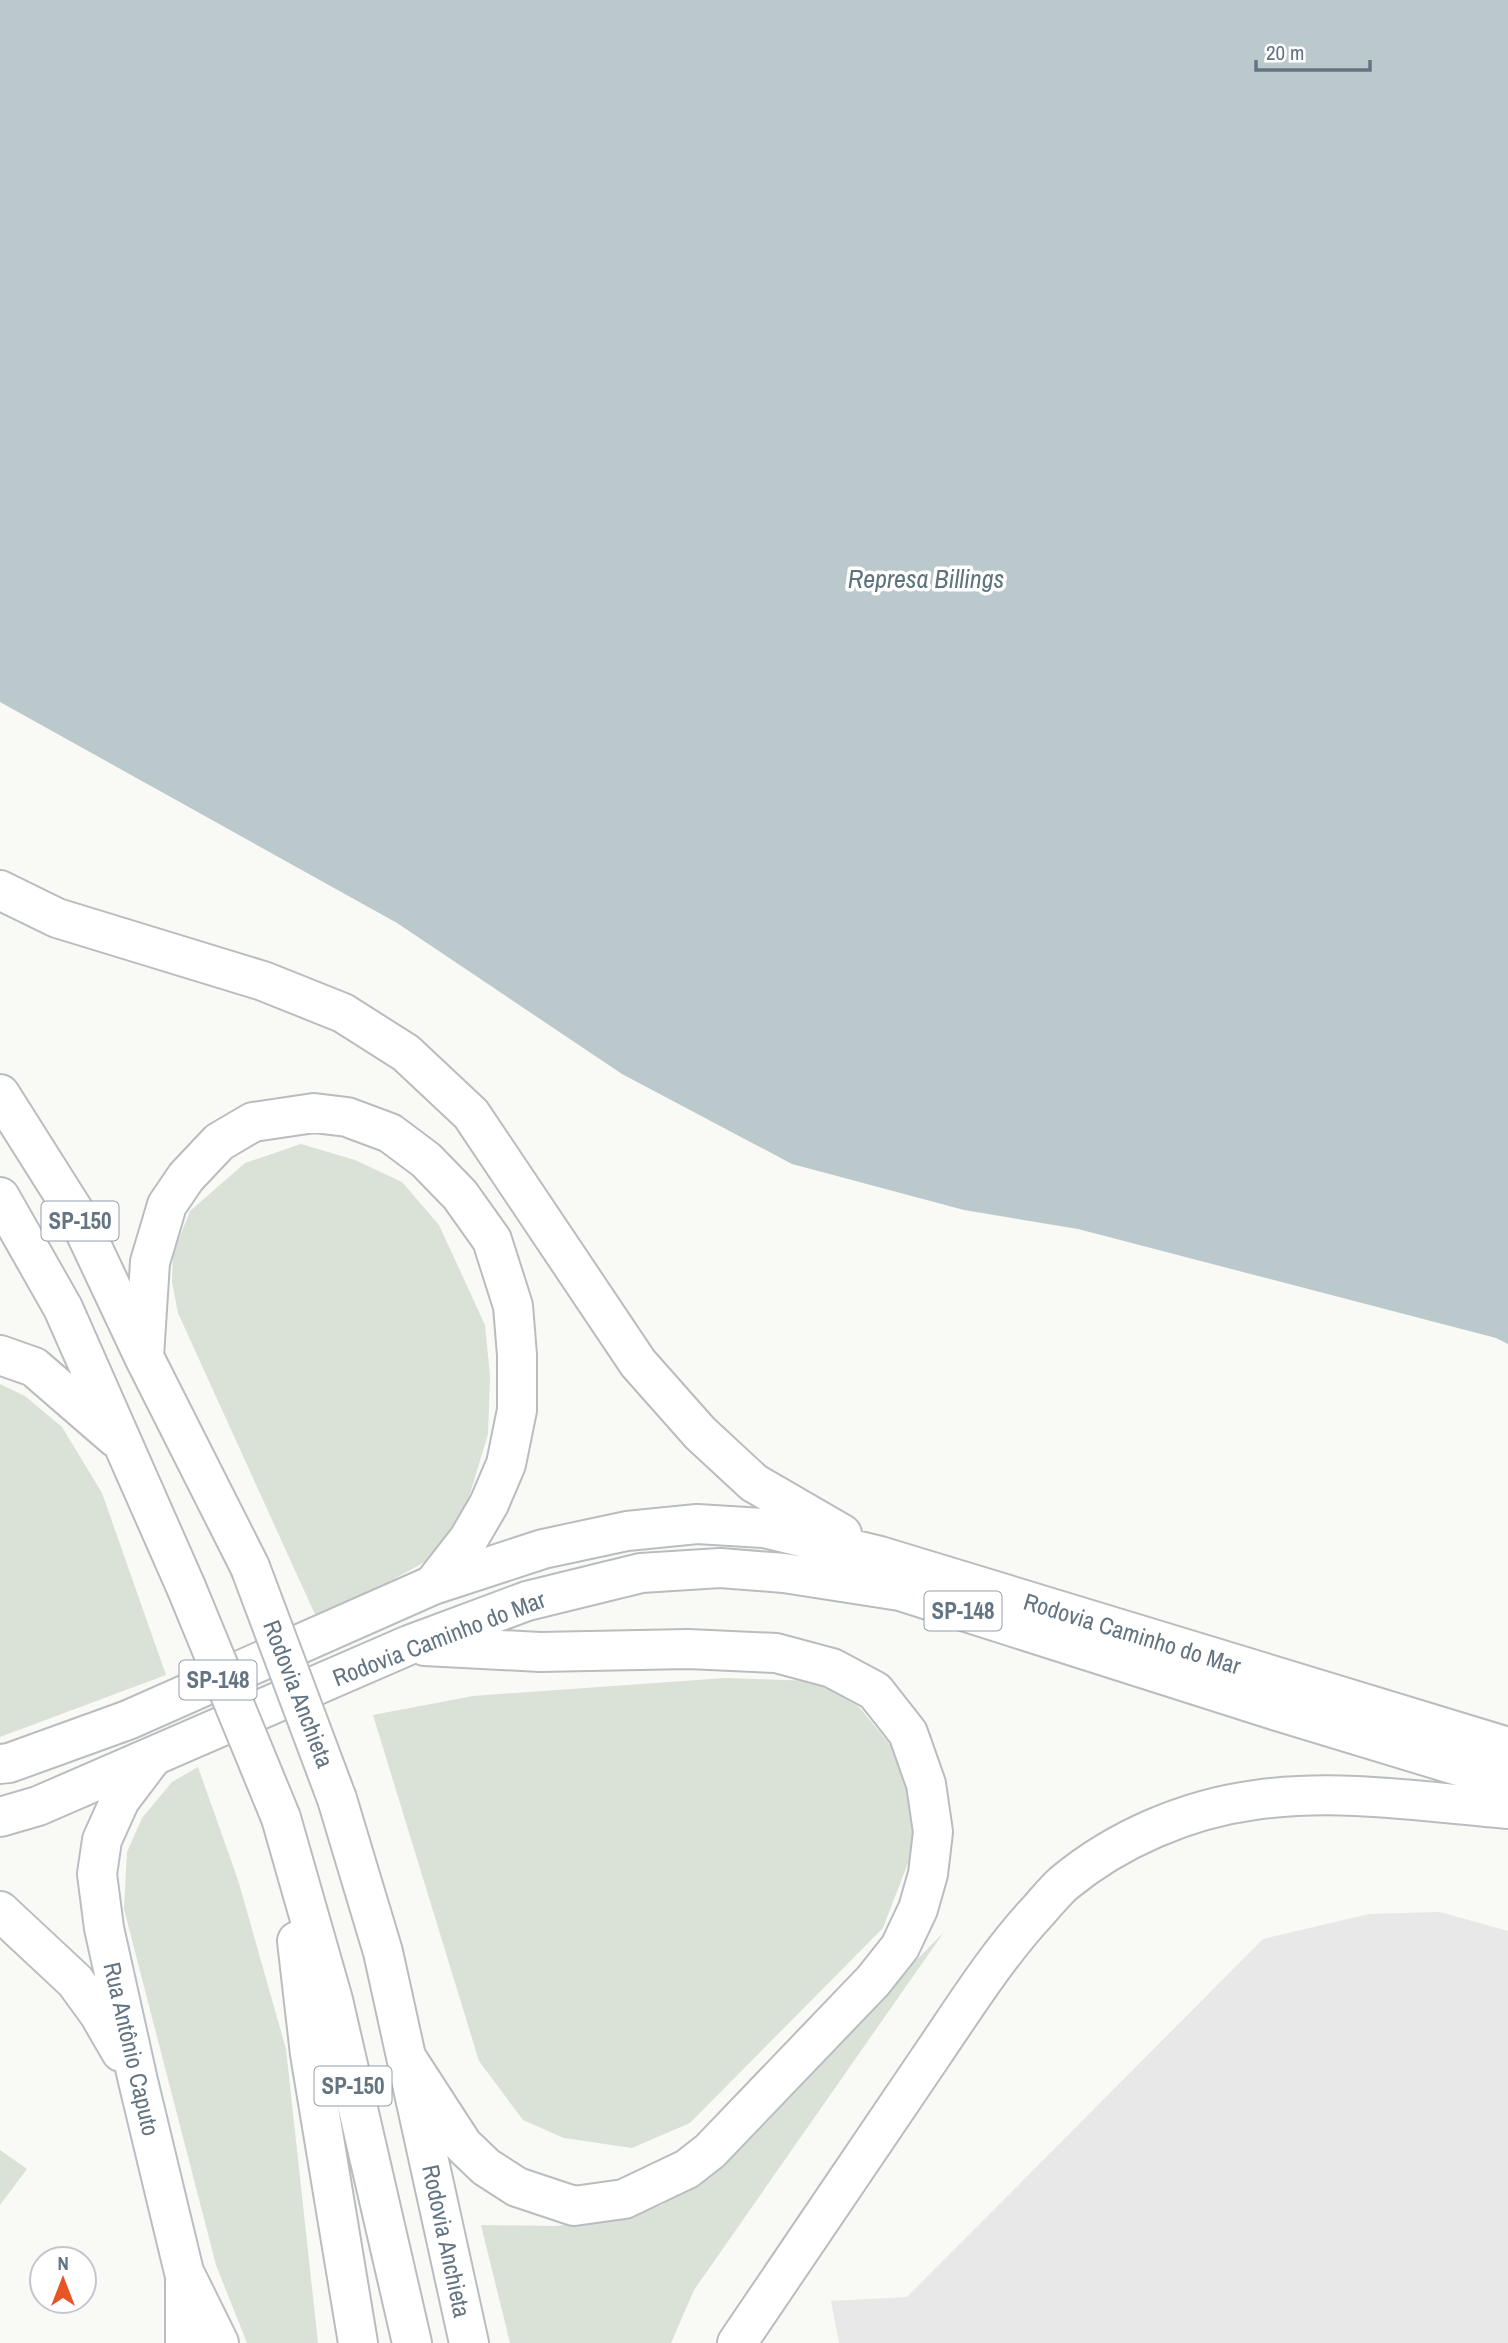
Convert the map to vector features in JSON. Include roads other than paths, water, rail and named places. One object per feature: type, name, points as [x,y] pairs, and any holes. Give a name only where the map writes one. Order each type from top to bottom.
[{"type":"main road","points":[[0,890],[57,918],[263,981],[297,994],[343,1013],[406,1053],[471,1114],[638,1363],[700,1433],[754,1483],[880,1556]]},
{"type":"main road","name":"Rodovia Anchieta","points":[[0,1094],[79,1219],[250,1567],[338,1799],[383,1952],[469,2343]]},
{"type":"main road","points":[[145,1357],[150,1262],[166,1206],[186,1177],[219,1142],[253,1122],[314,1113],[347,1117],[390,1133],[426,1160],[460,1195],[492,1240],[513,1306],[517,1355],[517,1410],[506,1464],[489,1504],[468,1540],[433,1585]]},
{"type":"main road","name":"SP-150","points":[[0,1197],[63,1308],[126,1446],[283,1825],[333,2000],[412,2343]]},
{"type":"main road","points":[[0,1355],[34,1367],[126,1446]]},
{"type":"main road","name":"Rodovia Caminho do Mar","points":[[0,1763],[9,1763],[128,1720],[433,1585],[543,1549],[627,1531],[697,1524],[764,1528],[880,1556],[1508,1747]]},
{"type":"main road","name":"Rodovia Caminho do Mar","points":[[151,1759],[409,1645],[527,1601],[641,1573],[720,1568],[784,1573],[900,1591],[1508,1781]]},
{"type":"main road","points":[[406,2057],[463,2144],[486,2167],[517,2187],[574,2206],[624,2199],[687,2169],[710,2151],[873,1981],[900,1947],[918,1909],[928,1874],[933,1832],[926,1784],[908,1733],[875,1691],[832,1668],[776,1653],[688,1649],[540,1652],[409,1645]]},
{"type":"main road","name":"SP-148","points":[[0,1817],[38,1806],[151,1759]]},
{"type":"main road","name":"Rua Antônio Caputo","points":[[151,1759],[120,1800],[102,1840],[97,1874],[104,1928],[184,2272],[219,2343]]},
{"type":"main road","points":[[737,2343],[1018,1932],[1063,1884],[1110,1851],[1147,1831],[1199,1812],[1254,1800],[1302,1796],[1357,1796],[1508,1809]]},
{"type":"main road","points":[[283,1825],[310,2054],[358,2343]]},
{"type":"main road","points":[[0,1911],[75,1981],[99,2014],[138,2081]]},
{"type":"main road","points":[[184,2272],[185,2343]]},
{"type":"water","name":"Represa Billings","points":[[0,0],[1508,0],[1508,1344],[1496,1338],[1078,1229],[964,1210],[792,1164],[622,1074],[397,923],[0,702]]}]
